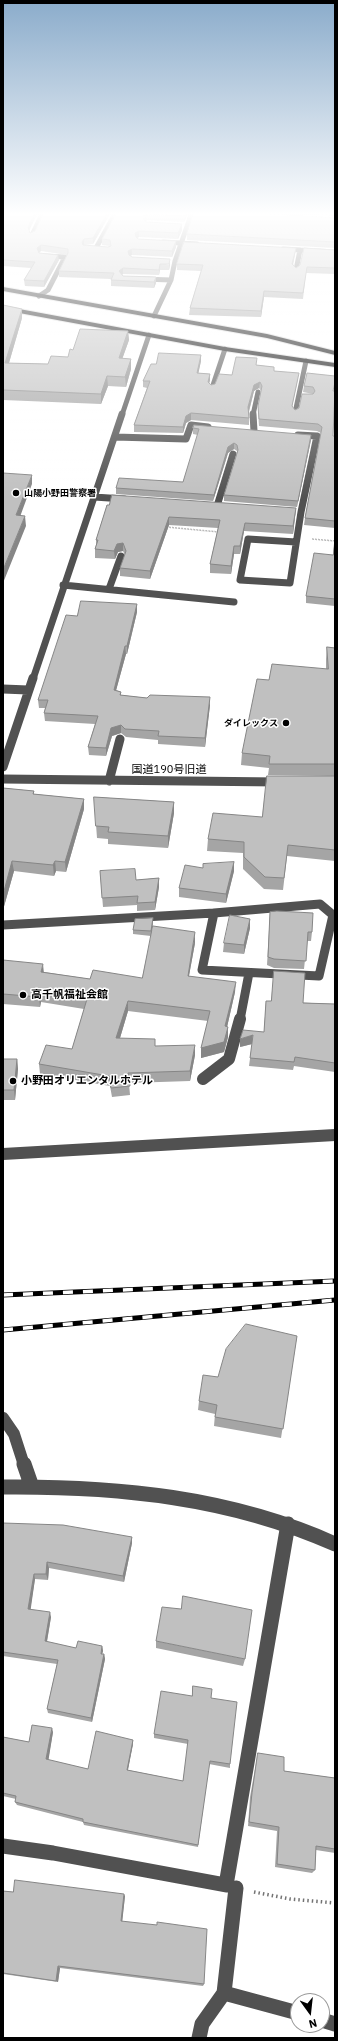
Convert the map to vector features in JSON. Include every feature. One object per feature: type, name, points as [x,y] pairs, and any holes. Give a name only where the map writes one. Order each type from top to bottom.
[{"type":"highway","points":[[104,307],[267,336],[335,353]]},
{"type":"highway","points":[[3,308],[225,349],[335,365]]},
{"type":"highway","points":[[254,353],[265,352],[273,346],[272,340],[267,336]]},
{"type":"street","points":[[154,316],[158,307]]},
{"type":"street","points":[[3,767],[63,585],[115,437],[149,334]]},
{"type":"street","points":[[212,388],[225,349]]},
{"type":"street","points":[[295,414],[302,396],[306,361]]},
{"type":"street","points":[[254,431],[253,414],[258,392]]},
{"type":"street","points":[[115,437],[186,439],[191,426],[214,428]]},
{"type":"street","points":[[246,430],[262,432]]},
{"type":"street","points":[[293,434],[317,436],[301,512],[290,583],[240,580],[248,538],[296,540]]},
{"type":"street","points":[[217,506],[233,454]]},
{"type":"street","points":[[94,497],[132,500]]},
{"type":"street","points":[[210,505],[225,506]]},
{"type":"street","points":[[293,511],[301,512]]},
{"type":"street","points":[[108,590],[121,556]]},
{"type":"street","points":[[63,585],[234,602]]},
{"type":"street","points":[[3,689],[28,690]]},
{"type":"street","points":[[109,781],[120,739]]},
{"type":"street","name":"国道190号旧道","points":[[3,779],[288,782]]},
{"type":"street","points":[[3,924],[214,913],[320,904],[333,915],[319,976],[202,970],[214,913]]},
{"type":"street","points":[[203,1078],[229,1059],[240,1022],[249,973]]},
{"type":"street","points":[[3,1154],[335,1135]]},
{"type":"street","points":[[3,1418],[14,1434],[32,1487]]},
{"type":"street","points":[[3,1487],[100,1488],[163,1494],[228,1508],[288,1524],[335,1544]]},
{"type":"street","points":[[3,1846],[53,1853],[226,1885],[288,1524]]},
{"type":"street","points":[[199,2038],[202,2024],[224,1994],[236,1888]]},
{"type":"street","points":[[224,1994],[290,2012]]},
{"type":"path","points":[[163,527],[226,532]]},
{"type":"path","points":[[296,540],[335,541]]},
{"type":"path","points":[[236,1888],[290,1899],[335,1903]]},
{"type":"building","points":[[3,307],[22,309],[5,363],[48,364],[51,356],[68,357],[70,349],[73,350],[80,329],[128,331],[119,358],[131,359],[125,377],[107,376],[101,394],[3,390]]},
{"type":"building","points":[[190,307],[262,307],[261,311]]},
{"type":"building","points":[[159,353],[201,355],[197,373],[210,374],[208,382],[211,385],[215,384],[219,374],[232,375],[236,357],[257,358],[256,365],[274,367],[274,371],[299,373],[292,406],[295,410],[299,408],[302,394],[313,394],[315,391],[313,387],[304,386],[307,373],[335,376],[333,391],[335,391],[333,436],[335,436],[335,521],[305,518],[322,427],[318,424],[259,419],[258,406],[262,386],[260,382],[254,385],[248,407],[249,418],[191,413],[186,416],[183,427],[134,425],[150,381],[143,381],[151,364],[156,364]]},
{"type":"building","points":[[194,425],[311,435],[298,501],[224,495],[238,450],[237,445],[234,443],[228,447],[214,495],[116,488],[119,478],[183,482],[199,429],[193,428]]},
{"type":"building","points":[[3,473],[32,475],[16,515],[25,516],[3,570]]},
{"type":"building","points":[[112,495],[296,508],[293,526],[245,523],[240,546],[234,546],[231,566],[210,564],[220,520],[169,517],[150,571],[120,568],[126,551],[123,543],[117,544],[114,551],[95,549],[98,540],[96,540],[107,505],[109,505]]},
{"type":"building","points":[[335,539],[335,599],[306,596],[314,553],[333,555]]},
{"type":"building","points":[[81,601],[137,604],[114,690],[121,692],[120,695],[147,698],[150,695],[210,697],[205,738],[158,736],[159,731],[125,729],[121,725],[111,728],[106,748],[88,747],[98,716],[44,713],[48,700],[38,700],[66,615],[77,616]]},
{"type":"building","points":[[327,647],[335,648],[335,764],[269,764],[270,756],[242,753],[257,679],[269,680],[272,664],[328,669]]},
{"type":"building","points":[[267,776],[335,776],[335,850],[288,845],[284,878],[265,877],[244,857],[244,842],[208,839],[213,813],[262,817]]},
{"type":"building","points":[[3,788],[34,791],[33,794],[84,799],[65,862],[55,861],[53,865],[12,861],[3,895]]},
{"type":"building","points":[[94,797],[174,802],[168,836],[108,832],[109,827],[96,826]]},
{"type":"building","points":[[234,862],[226,894],[179,888],[185,865],[203,868],[203,864]]},
{"type":"building","points":[[135,869],[136,880],[159,878],[155,902],[137,903],[138,896],[102,898],[100,871]]},
{"type":"building","points":[[270,912],[313,913],[312,932],[308,932],[306,961],[274,959],[268,957]]},
{"type":"building","points":[[230,915],[250,919],[244,945],[224,943]]},
{"type":"building","points":[[153,918],[151,931],[133,930],[135,919]]},
{"type":"building","points":[[153,926],[195,932],[188,976],[236,982],[225,1026],[228,1027],[224,1042],[201,1048],[210,1011],[128,1001],[116,1038],[155,1039],[155,1046],[195,1045],[190,1071],[128,1073],[130,1086],[111,1088],[109,1076],[39,1064],[46,1045],[72,1049],[87,999],[40,992],[39,997],[3,994],[3,960],[43,964],[41,972],[90,979],[93,970],[142,978]]},
{"type":"building","points":[[274,971],[305,973],[303,1003],[335,1004],[335,1063],[295,1057],[294,1062],[250,1058],[253,1035],[240,1039],[243,1030],[264,1032],[266,1001],[271,1001]]},
{"type":"building","points":[[3,1059],[17,1059],[14,1090],[3,1090]]},
{"type":"building","points":[[246,1324],[297,1336],[283,1429],[215,1417],[217,1405],[199,1401],[203,1375],[218,1377],[226,1349]]},
{"type":"building","points":[[3,1523],[63,1525],[132,1537],[123,1576],[47,1562],[46,1574],[34,1574],[28,1609],[50,1612],[45,1641],[76,1648],[78,1641],[102,1646],[101,1654],[104,1654],[91,1718],[47,1709],[58,1660],[3,1652]]},
{"type":"building","points":[[183,1596],[252,1610],[245,1659],[156,1641],[162,1607],[181,1609]]},
{"type":"building","points":[[193,1686],[212,1689],[211,1698],[237,1702],[230,1764],[210,1761],[198,1845],[83,1822],[83,1819],[15,1802],[16,1796],[3,1793],[3,1737],[29,1742],[32,1725],[52,1728],[46,1759],[88,1769],[96,1731],[133,1740],[127,1770],[183,1781],[188,1740],[154,1734],[161,1691],[192,1696]]},
{"type":"building","points":[[258,1753],[284,1757],[284,1771],[335,1778],[335,1849],[316,1846],[315,1870],[277,1864],[279,1827],[249,1822]]},
{"type":"building","points":[[15,1880],[124,1894],[121,1921],[157,1925],[157,1922],[207,1929],[204,1984],[58,1966],[56,1981],[3,1973],[3,1891],[13,1892]]},
{"type":"railway","points":[[3,1295],[335,1281]]},
{"type":"railway","points":[[3,1330],[335,1300]]},
{"type":"place","name":"山陽小野田警察署","points":[[16,493]]},
{"type":"place","name":"ダイレックス","points":[[286,723]]},
{"type":"place","name":"高千帆福祉会館","points":[[23,995]]},
{"type":"place","name":"小野田オリエンタルホテル","points":[[13,1081]]}]
